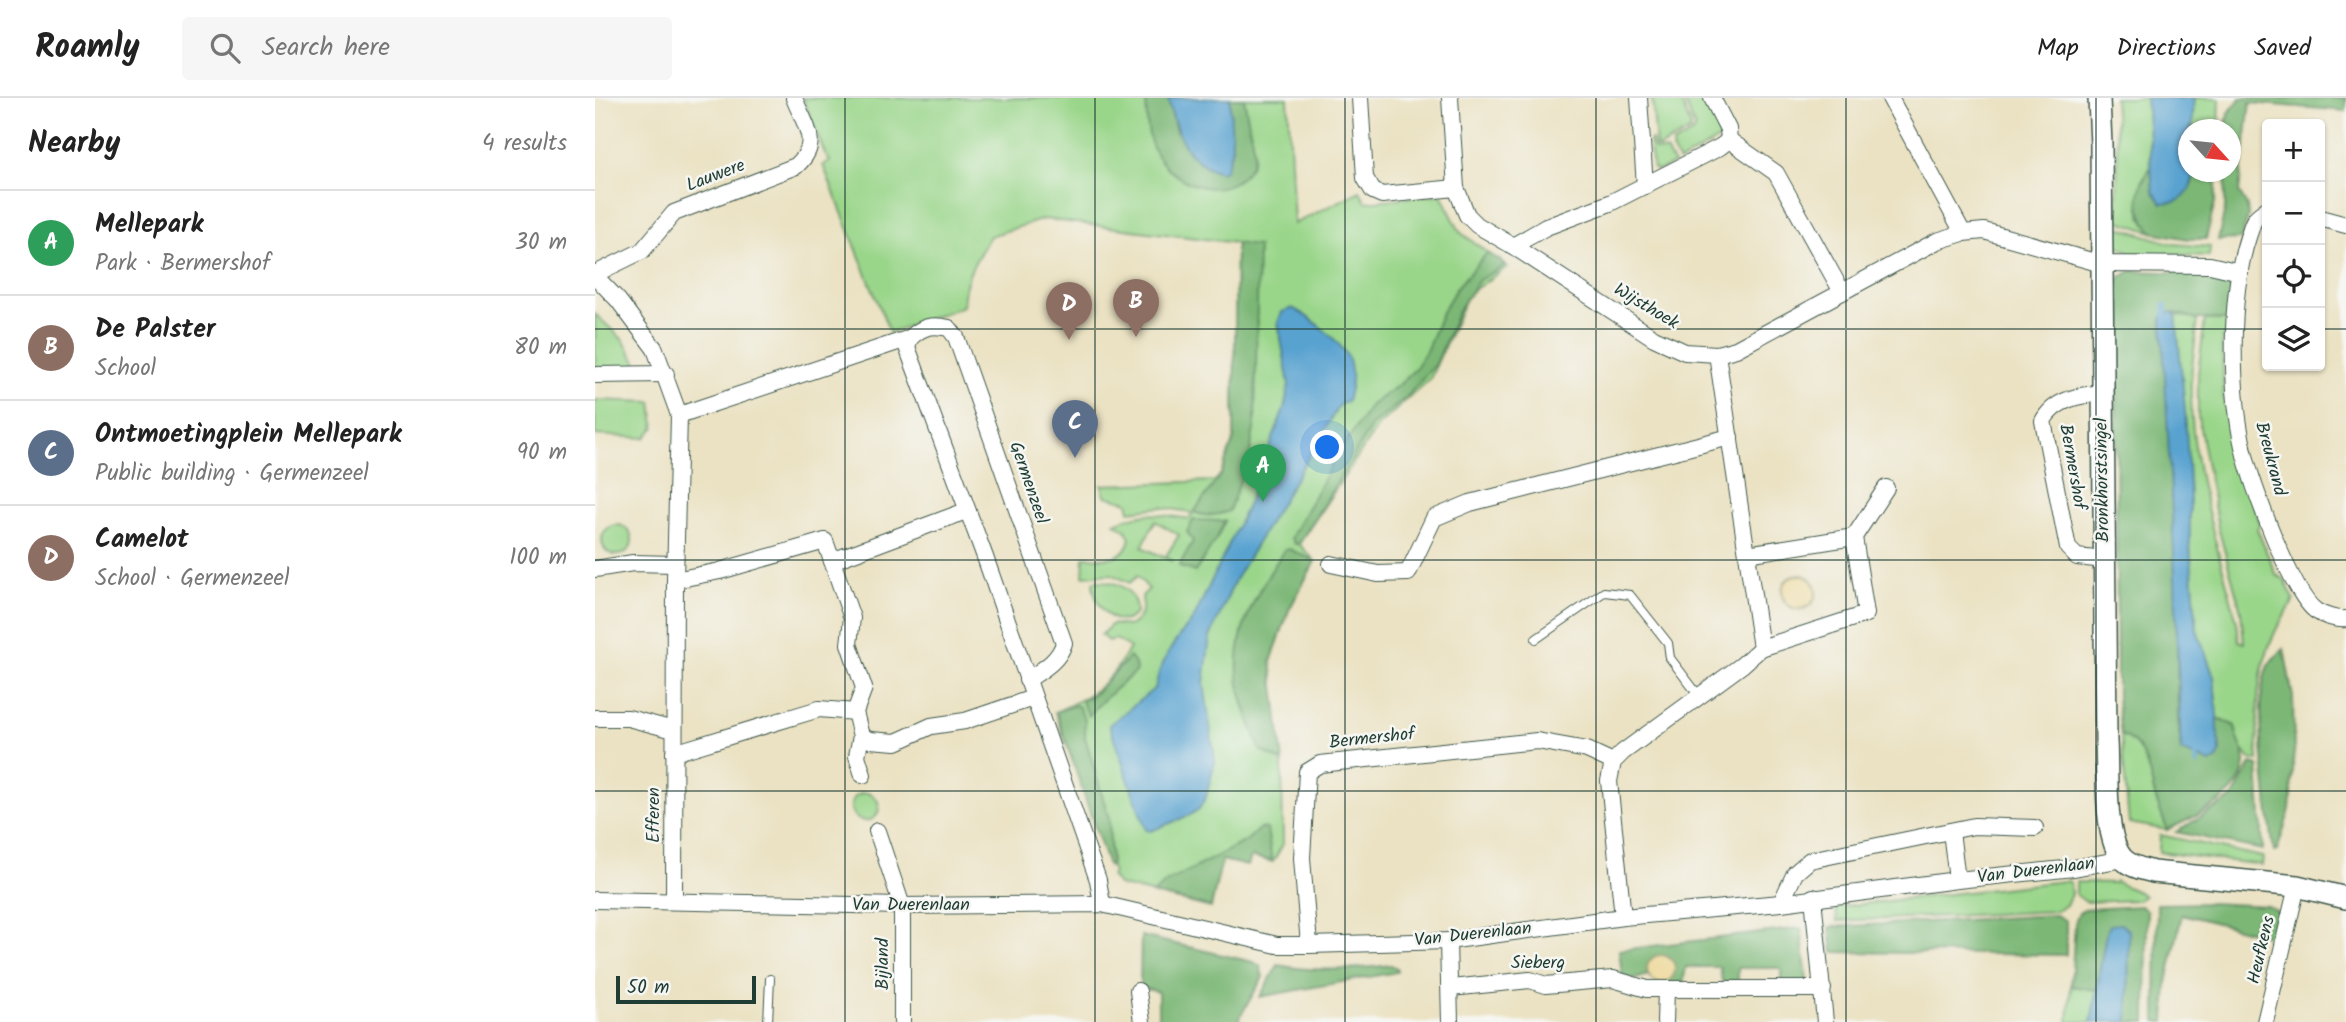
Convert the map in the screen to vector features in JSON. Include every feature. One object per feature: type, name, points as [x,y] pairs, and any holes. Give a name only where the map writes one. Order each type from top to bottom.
[{"type":"street","name":"Lauwere","points":[[679,415],[655,349],[636,321],[595,275],[642,251],[674,214],[796,166],[807,156],[812,142],[794,98]]},
{"type":"street","points":[[1360,98],[1365,178],[1373,191],[1382,195],[1456,188]]},
{"type":"street","name":"Wijsthoek","points":[[1450,98],[1456,188],[1467,215],[1477,225],[1654,338],[1685,352],[1717,354],[1736,349],[1937,242],[1962,233],[1984,232],[2102,264]]},
{"type":"street","points":[[1639,98],[1645,186]]},
{"type":"street","points":[[1712,98],[1728,129],[1729,140],[1776,173],[1842,292]]},
{"type":"street","points":[[1890,98],[1962,233]]},
{"type":"street","name":"Bronkhorstsingel","points":[[2099,98],[2106,740],[2111,825],[2114,844],[2123,859]]},
{"type":"street","points":[[1513,246],[1546,227],[1610,203],[1645,186],[1729,140]]},
{"type":"street","name":"Breukrand","points":[[2262,213],[2254,220],[2239,272],[2235,338],[2236,397],[2244,450],[2255,492],[2297,589],[2315,611],[2338,620],[2346,619]]},
{"type":"street","points":[[2325,219],[2346,225]]},
{"type":"street","points":[[2102,264],[2210,265],[2239,272]]},
{"type":"street","name":"Germenzeel","points":[[679,415],[910,338],[921,328],[936,325],[949,328],[956,337],[1063,643],[1061,653],[1027,680]]},
{"type":"street","points":[[910,338],[907,347],[1098,880],[1102,904]]},
{"type":"street","points":[[1717,354],[1761,648]]},
{"type":"street","points":[[595,375],[666,374]]},
{"type":"street","name":"Bermershof","points":[[2102,394],[2081,394],[2048,411],[2043,421],[2068,548],[2077,557],[2105,560]]},
{"type":"street","name":"Efferen","points":[[674,900],[675,572],[679,415]]},
{"type":"street","points":[[1331,564],[1378,574],[1408,573],[1434,518],[1470,503],[1730,437]]},
{"type":"street","points":[[1623,917],[1609,781],[1613,762],[1761,648],[1866,614],[1854,537],[1886,488]]},
{"type":"street","points":[[832,561],[967,511]]},
{"type":"street","points":[[1747,554],[1854,537]]},
{"type":"street","points":[[595,569],[633,563],[675,572],[720,571],[825,541],[852,618],[849,644],[864,688],[855,712],[861,736],[857,756],[863,775]]},
{"type":"street","points":[[861,736],[870,740],[896,741],[931,726],[965,721],[1033,698]]},
{"type":"street","points":[[674,752],[819,709],[855,712]]},
{"type":"street","points":[[595,718],[628,718],[674,730]]},
{"type":"street","name":"Bermershof","points":[[1309,945],[1302,858],[1307,772],[1321,764],[1538,741],[1587,750],[1613,762]]},
{"type":"street","points":[[1781,903],[1795,873],[1810,860],[1974,826],[2035,828]]},
{"type":"street","points":[[877,831],[902,906]]},
{"type":"street","points":[[1951,831],[1957,880]]},
{"type":"street","points":[[2123,859],[2137,868],[2153,872],[2297,887],[2346,898]]},
{"type":"street","name":"Van Duerenlaan","points":[[595,900],[902,906],[1102,904],[1277,945],[1309,945],[1448,941],[1623,917],[1781,903],[2074,868],[2123,859]]},
{"type":"street","name":"Heufkens","points":[[2265,1022],[2297,887]]},
{"type":"street","points":[[1814,897],[1825,1022]]},
{"type":"street","name":"Bijland","points":[[902,906],[902,1022]]},
{"type":"street","points":[[1448,941],[1450,1022]]},
{"type":"street","name":"Sieberg","points":[[1451,988],[1530,980],[1546,985],[1613,979],[1647,989],[1823,989]]},
{"type":"street","points":[[1665,989],[1665,1022]]},
{"type":"street","points":[[1138,991],[1142,1022]]},
{"type":"lane","points":[[1536,639],[1604,592],[1630,594],[1668,643],[1670,658],[1699,696]]},
{"type":"lane","points":[[768,1022],[770,979]]},
{"type":"green space","points":[[803,98],[1288,98],[1294,224],[1360,191],[1366,202],[1441,194],[1460,232],[1507,267],[1468,294],[1430,379],[1378,426],[1299,544],[1315,561],[1289,609],[1271,662],[1282,762],[1283,844],[1273,862],[1251,856],[1221,860],[1211,908],[1118,885],[1111,876],[1113,873],[1055,712],[1099,688],[1114,672],[1130,648],[1116,639],[1108,641],[1101,635],[1112,624],[1129,626],[1136,620],[1143,606],[1142,596],[1149,589],[1137,576],[1130,583],[1111,574],[1083,576],[1084,557],[1113,557],[1124,551],[1130,538],[1125,529],[1115,523],[1152,514],[1189,519],[1193,513],[1161,507],[1130,511],[1128,502],[1105,496],[1102,485],[1215,481],[1221,474],[1234,439],[1236,243],[1044,219],[990,236],[968,277],[963,306],[890,333],[823,165],[830,161]],"holes":[[[1155,521],[1179,535],[1166,556],[1174,562],[1142,547]]]},
{"type":"green space","points":[[1146,98],[1168,98],[1176,132],[1221,172],[1226,168],[1232,149],[1230,98],[1244,98],[1254,151],[1248,170],[1239,179],[1216,188],[1192,184],[1171,171],[1152,146],[1147,126]]},
{"type":"green space","points":[[1652,98],[1680,98],[1691,127],[1690,131],[1658,148],[1656,146]]},
{"type":"green space","points":[[1684,98],[1706,98],[1717,118],[1720,133],[1719,139],[1679,162],[1672,149],[1673,144],[1690,135],[1695,129]]},
{"type":"green space","points":[[2114,98],[2146,98],[2151,167],[2142,180],[2141,217],[2152,232],[2116,220],[2118,158]]},
{"type":"green space","points":[[2194,98],[2220,98],[2219,119],[2193,119]]},
{"type":"green space","points":[[2241,98],[2346,98],[2346,111],[2250,103],[2241,176],[2241,119],[2227,119],[2229,112]]},
{"type":"green space","points":[[1652,140],[1655,150],[1666,151],[1674,164],[1658,171],[1653,168],[1649,141]]},
{"type":"green space","points":[[2151,167],[2153,191],[2162,203],[2169,201],[2192,182],[2216,182],[2215,202],[2206,239],[2188,239],[2152,232],[2142,215],[2139,200],[2145,176]]},
{"type":"green space","points":[[2226,182],[2240,182],[2239,192],[2247,206],[2248,217],[2241,239],[2218,240],[2225,209]]},
{"type":"green space","points":[[2119,227],[2173,244],[2210,247],[2209,256],[2132,253],[2116,245],[2116,229]]},
{"type":"green space","points":[[1236,243],[1258,246],[1255,422],[1250,454],[1229,511],[1203,515],[1194,512],[1221,474],[1234,439]]},
{"type":"green space","points":[[1487,253],[1500,260],[1504,266],[1479,280],[1458,311],[1437,362],[1407,397],[1373,424],[1299,544],[1295,544],[1291,538],[1334,460],[1371,405],[1400,384],[1416,368],[1457,287]]},
{"type":"green space","points":[[2132,271],[2219,274],[2228,283],[2231,294],[2228,320],[2198,319],[2172,312],[2178,719],[2181,751],[2193,755],[2220,753],[2217,718],[2235,726],[2245,763],[2242,776],[2226,796],[2203,812],[2167,830],[2146,761],[2136,745],[2121,735],[2117,699],[2116,279]]},
{"type":"green space","points":[[595,314],[623,340],[640,368],[595,369]]},
{"type":"green space","points":[[2176,315],[2198,319],[2191,379],[2194,441],[2205,502],[2237,622],[2239,641],[2244,643],[2241,611],[2218,527],[2198,417],[2198,373],[2205,320],[2228,320],[2227,332],[2222,338],[2224,405],[2231,408],[2240,460],[2260,523],[2257,529],[2276,575],[2284,579],[2294,599],[2275,632],[2263,664],[2258,695],[2258,761],[2250,759],[2239,745],[2235,726],[2217,718],[2214,677],[2197,630]]},
{"type":"green space","points":[[595,400],[652,402],[655,427],[645,438],[595,435]]},
{"type":"green space","points":[[1193,520],[1225,521],[1195,572],[1179,566],[1193,541],[1187,532]]},
{"type":"green space","points":[[617,525],[623,526],[631,534],[631,546],[623,554],[617,555],[611,554],[603,546],[602,540],[603,534],[611,526]]},
{"type":"green space","points":[[1289,549],[1315,561],[1289,610],[1271,661],[1283,762],[1260,750],[1241,692],[1238,665],[1243,629],[1256,597],[1284,550]]},
{"type":"green space","points":[[1093,582],[1118,585],[1129,592],[1136,613],[1121,621],[1107,614],[1094,591]]},
{"type":"green space","points":[[2284,649],[2293,697],[2294,758],[2290,809],[2277,851],[2274,852],[2263,755],[2261,701],[2269,664]]},
{"type":"green space","points":[[1130,657],[1136,671],[1089,716],[1081,700],[1093,695]]},
{"type":"green space","points":[[1075,705],[1079,707],[1085,720],[1085,737],[1109,819],[1111,864],[1108,866],[1056,712]]},
{"type":"green space","points":[[2121,735],[2136,745],[2146,761],[2167,830],[2129,823]]},
{"type":"green space","points":[[2251,764],[2258,766],[2263,850],[2176,832],[2233,797]]},
{"type":"green space","points":[[865,793],[875,797],[879,807],[875,817],[865,821],[855,817],[851,807],[855,797]]},
{"type":"green space","points":[[1260,828],[1267,829],[1272,861],[1251,857],[1248,866],[1222,860],[1211,907],[1153,894],[1167,882],[1246,841]]},
{"type":"green space","points":[[2160,835],[2263,857],[2262,865],[2159,852]]},
{"type":"green space","points":[[2115,881],[2144,896],[2138,900],[2086,902],[2076,895],[2076,882]]},
{"type":"green space","points":[[2070,882],[2071,894],[2066,905],[2056,911],[1837,921],[1836,907]]},
{"type":"green space","points":[[2157,904],[2268,906],[2278,912],[2272,937],[2182,914],[2167,982],[2165,1022],[2156,1022]]},
{"type":"green space","points":[[2141,906],[2147,911],[2146,1022],[2128,1022],[2129,931],[2106,933],[2097,990],[2071,986],[2075,923],[2079,913],[2086,909]]},
{"type":"green space","points":[[2056,915],[2066,921],[2066,955],[1833,952],[1830,927]]},
{"type":"green space","points":[[1801,928],[1807,981],[1804,984],[1781,983],[1781,968],[1738,968],[1738,982],[1722,982],[1720,967],[1686,967],[1683,983],[1670,983],[1668,980],[1672,977],[1674,966],[1667,957],[1647,971],[1648,975],[1633,980],[1622,975],[1619,950]]},
{"type":"green space","points":[[1141,936],[1253,962],[1260,966],[1263,977],[1237,1022],[1158,1022],[1158,992],[1140,987]]},
{"type":"green space","points":[[1278,965],[1321,970],[1391,965],[1397,968],[1397,972],[1260,997]]},
{"type":"green space","points":[[2071,986],[2097,990],[2091,1022],[2068,1022]]},
{"type":"sand","points":[[1799,575],[1811,580],[1816,592],[1811,604],[1799,609],[1787,604],[1782,592],[1787,580]]},
{"type":"sand","points":[[1661,955],[1671,959],[1675,969],[1671,979],[1661,983],[1651,979],[1647,969],[1651,959]]},
{"type":"water","points":[[1168,98],[1230,98],[1232,148],[1226,169],[1221,172],[1209,168],[1190,153],[1178,133]]},
{"type":"water","points":[[2146,98],[2194,98],[2193,119],[2178,119],[2178,182],[2192,182],[2191,186],[2183,197],[2174,202],[2162,203],[2153,191]]},
{"type":"water","points":[[1292,308],[1326,332],[1347,356],[1351,374],[1347,402],[1340,404],[1235,580],[1210,637],[1204,683],[1215,761],[1206,797],[1199,809],[1190,815],[1151,831],[1146,830],[1109,725],[1155,688],[1164,661],[1174,643],[1193,620],[1247,506],[1284,409],[1289,385],[1278,322],[1282,312]]},
{"type":"water","points":[[2172,312],[2176,315],[2185,409],[2190,546],[2197,630],[2214,677],[2220,753],[2217,760],[2210,763],[2181,751],[2162,320],[2165,313]]},
{"type":"water","points":[[2121,924],[2129,931],[2128,1022],[2091,1022],[2106,933],[2110,925]]},
{"type":"waterway","points":[[2165,305],[2166,318]]},
{"type":"waterway","points":[[2195,750],[2196,764]]},
{"type":"place","name":"De Palster","points":[[1136,337]]},
{"type":"place","name":"Camelot","points":[[1069,340]]},
{"type":"place","name":"Ontmoetingplein Mellepark","points":[[1075,458]]},
{"type":"place","name":"Mellepark","points":[[1263,502]]}]
